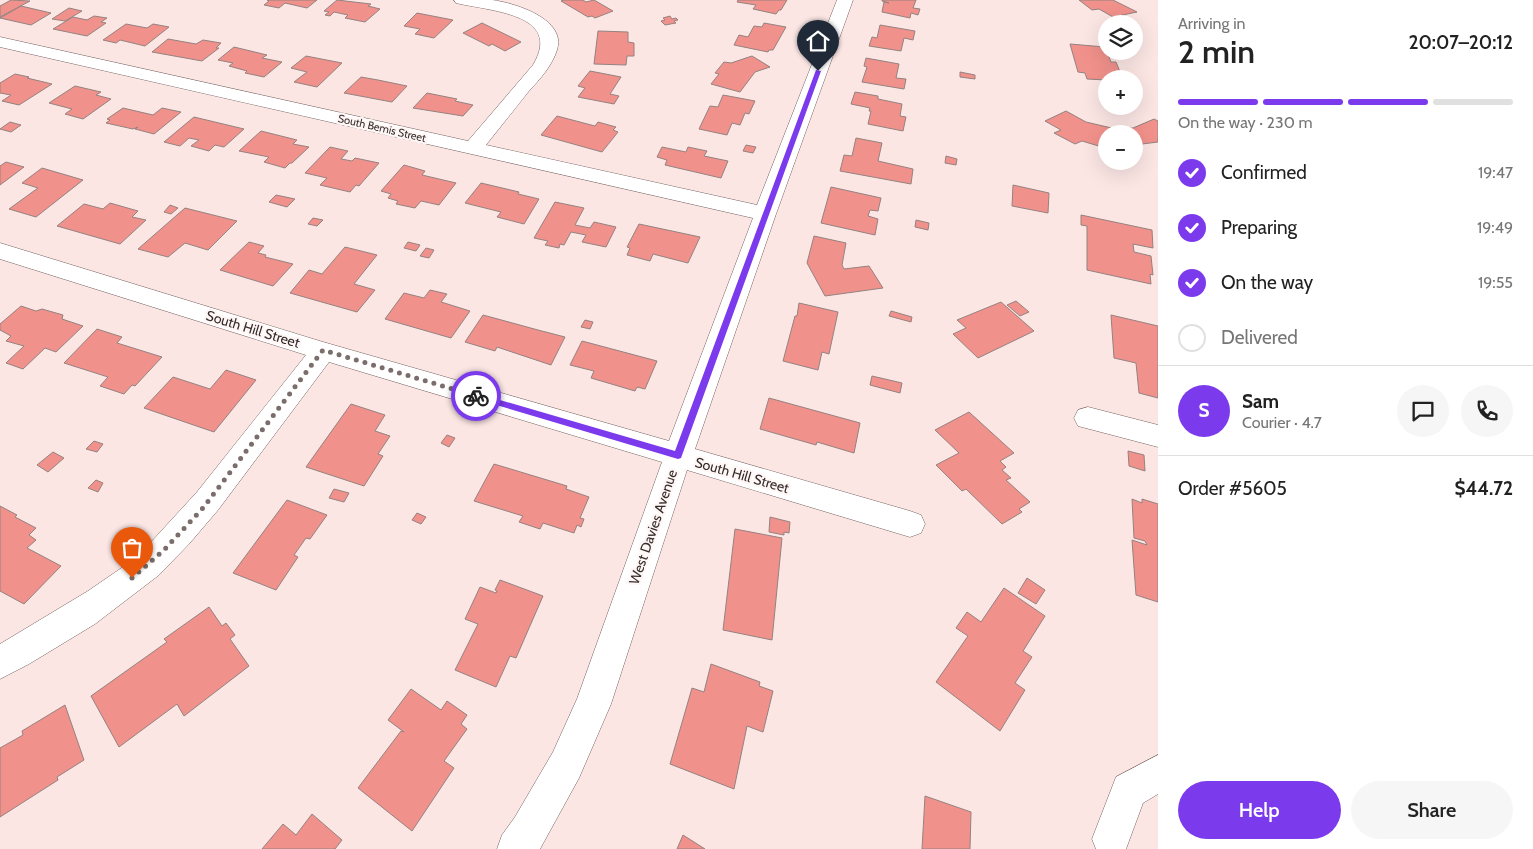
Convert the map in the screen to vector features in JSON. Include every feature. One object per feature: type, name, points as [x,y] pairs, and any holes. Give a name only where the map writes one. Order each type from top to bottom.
[{"type":"street","points":[[462,0],[526,14],[542,25],[548,34],[550,43],[548,53],[540,67],[473,148]]},
{"type":"street","name":"West Davies Avenue","points":[[516,849],[528,832],[566,765],[593,704],[678,456],[765,214],[845,0]]},
{"type":"street","name":"South Bemis Street","points":[[0,42],[765,214]]},
{"type":"street","name":"South Hill Street","points":[[0,251],[323,350],[910,524]]},
{"type":"street","points":[[0,662],[58,630],[97,604],[132,578],[164,550],[203,508],[323,350]]},
{"type":"street","points":[[1088,418],[1158,436]]},
{"type":"street","points":[[1111,839],[1129,790],[1158,773]]},
{"type":"building","points":[[11,0],[30,1],[0,17],[0,6]]},
{"type":"building","points":[[267,0],[317,0],[307,8],[285,3],[279,8],[264,5],[269,1]]},
{"type":"building","points":[[337,0],[371,4],[368,6],[380,9],[365,22],[345,18],[348,15],[334,12],[330,16],[325,15],[329,12],[324,11]]},
{"type":"building","points":[[583,0],[586,2],[594,0],[613,11],[595,18],[592,16],[588,17],[561,1]]},
{"type":"building","points":[[738,0],[787,0],[776,14],[753,9],[756,5],[737,2]]},
{"type":"building","points":[[882,0],[916,0],[913,8],[920,9],[918,15],[911,13],[910,18],[882,12],[884,2],[889,3]]},
{"type":"building","points":[[1079,0],[1113,0],[1137,12],[1110,15],[1099,9],[1092,10]]},
{"type":"building","points":[[21,6],[51,13],[31,25],[0,18]]},
{"type":"building","points":[[69,8],[82,11],[65,21],[52,19]]},
{"type":"building","points":[[417,13],[453,20],[434,38],[415,34],[420,29],[404,26]]},
{"type":"building","points":[[94,16],[107,18],[101,22],[106,23],[87,36],[53,29],[73,17],[87,20]]},
{"type":"building","points":[[670,16],[672,19],[676,18],[678,20],[674,21],[676,23],[665,25],[661,21],[665,20],[663,18]]},
{"type":"building","points":[[482,23],[521,42],[505,51],[492,44],[489,46],[463,33]]},
{"type":"building","points":[[764,23],[786,27],[773,50],[768,52],[734,45],[739,35],[748,37],[754,26],[762,27]]},
{"type":"building","points":[[126,24],[147,28],[153,24],[169,27],[145,46],[120,40],[116,43],[103,40]]},
{"type":"building","points":[[880,25],[915,31],[913,40],[904,38],[901,51],[869,46],[872,37],[877,38]]},
{"type":"building","points":[[598,31],[628,32],[628,42],[634,43],[634,56],[627,56],[626,65],[594,64]]},
{"type":"building","points":[[168,39],[196,44],[203,40],[221,43],[216,48],[219,48],[202,61],[152,52]]},
{"type":"building","points":[[1070,44],[1098,46],[1098,60],[1116,62],[1119,70],[1098,70],[1098,80],[1087,79],[1085,73],[1078,72]]},
{"type":"building","points":[[234,47],[267,55],[262,58],[282,62],[264,77],[245,73],[247,71],[229,66],[233,63],[218,60]]},
{"type":"building","points":[[306,56],[342,63],[317,87],[294,82],[307,72],[291,68]]},
{"type":"building","points":[[752,56],[770,67],[755,72],[740,92],[711,84],[719,74],[715,73],[724,62],[731,63]]},
{"type":"building","points":[[866,58],[899,64],[896,78],[906,79],[904,89],[862,82],[867,67],[864,66]]},
{"type":"building","points":[[590,71],[621,77],[610,94],[619,96],[614,104],[578,97],[585,88],[578,86]]},
{"type":"building","points":[[960,72],[975,75],[975,79],[960,77]]},
{"type":"building","points":[[15,74],[52,84],[19,105],[2,101],[11,95],[0,93],[0,83]]},
{"type":"building","points":[[361,77],[407,86],[392,102],[344,93]]},
{"type":"building","points":[[75,86],[101,92],[96,95],[111,99],[83,119],[65,114],[72,109],[49,103]]},
{"type":"building","points":[[855,92],[878,96],[878,99],[902,104],[900,116],[906,117],[903,131],[868,124],[870,108],[851,104]]},
{"type":"building","points":[[427,93],[457,99],[455,101],[473,105],[463,116],[413,108]]},
{"type":"building","points":[[723,95],[755,101],[749,114],[745,113],[740,125],[732,123],[727,135],[699,129],[710,106],[718,107]]},
{"type":"building","points":[[123,108],[153,115],[162,108],[181,112],[154,134],[135,129],[138,127],[133,129],[106,123],[110,120],[107,119]]},
{"type":"building","points":[[1066,111],[1086,122],[1099,125],[1098,146],[1082,141],[1075,144],[1054,133],[1061,130],[1045,121]]},
{"type":"building","points":[[557,116],[595,126],[598,122],[616,127],[613,130],[618,132],[602,152],[541,135]]},
{"type":"building","points":[[194,117],[244,129],[224,147],[215,145],[209,151],[191,146],[199,140],[189,138],[180,146],[164,142]]},
{"type":"building","points":[[1154,119],[1158,121],[1158,142],[1143,144],[1143,125],[1140,125]]},
{"type":"building","points":[[10,122],[21,125],[11,132],[0,129]]},
{"type":"building","points":[[261,131],[297,140],[293,144],[309,147],[285,168],[264,162],[269,157],[239,151]]},
{"type":"building","points":[[856,138],[882,143],[878,161],[913,169],[911,184],[840,171],[844,155],[852,156]]},
{"type":"building","points":[[746,145],[756,147],[753,153],[743,151]]},
{"type":"building","points":[[330,147],[348,151],[341,159],[352,161],[355,158],[379,163],[359,186],[356,185],[350,192],[320,185],[327,178],[305,173]]},
{"type":"building","points":[[662,147],[686,152],[688,147],[707,151],[704,156],[728,161],[721,178],[665,165],[667,160],[657,157]]},
{"type":"building","points":[[946,156],[957,159],[956,165],[945,163]]},
{"type":"building","points":[[6,162],[24,167],[0,185],[0,166]]},
{"type":"building","points":[[404,165],[425,171],[422,175],[456,183],[439,205],[421,201],[415,208],[396,204],[398,201],[388,198],[391,194],[381,191]]},
{"type":"building","points":[[42,168],[83,180],[36,217],[9,209],[38,188],[22,183]]},
{"type":"building","points":[[481,183],[539,199],[524,224],[497,217],[501,212],[465,203]]},
{"type":"building","points":[[1013,185],[1049,193],[1048,213],[1012,206]]},
{"type":"building","points":[[831,187],[881,198],[878,211],[870,210],[868,216],[878,219],[875,235],[821,223]]},
{"type":"building","points":[[276,195],[295,199],[287,207],[269,202]]},
{"type":"building","points":[[555,202],[584,208],[575,225],[590,228],[594,222],[616,227],[606,247],[582,242],[586,235],[571,232],[564,245],[560,244],[559,248],[545,245],[548,241],[534,238]]},
{"type":"building","points":[[110,203],[138,211],[132,217],[146,220],[120,244],[57,226],[84,204],[103,209]]},
{"type":"building","points":[[170,205],[178,208],[171,214],[164,212]]},
{"type":"building","points":[[185,208],[237,221],[208,250],[185,243],[168,257],[138,249]]},
{"type":"building","points":[[1081,215],[1152,230],[1153,248],[1133,244],[1134,252],[1151,256],[1153,275],[1150,274],[1151,284],[1087,270],[1087,226],[1081,225]]},
{"type":"building","points":[[313,218],[323,220],[317,226],[308,224]]},
{"type":"building","points":[[916,220],[929,223],[928,230],[915,227]]},
{"type":"building","points":[[639,224],[700,237],[688,263],[653,254],[650,261],[627,255],[630,248],[627,247]]},
{"type":"building","points":[[814,236],[846,243],[842,265],[844,269],[869,266],[883,288],[825,296],[807,263]]},
{"type":"building","points":[[249,242],[264,246],[258,253],[266,255],[265,257],[293,264],[273,286],[220,270]]},
{"type":"building","points":[[408,242],[420,245],[416,251],[404,248]]},
{"type":"building","points":[[345,247],[377,255],[354,284],[375,290],[357,312],[290,293],[309,270],[322,274]]},
{"type":"building","points":[[426,248],[434,250],[429,258],[420,256]]},
{"type":"building","points":[[430,290],[447,294],[441,302],[470,311],[451,338],[385,319],[404,293],[424,298]]},
{"type":"building","points":[[1016,301],[1029,312],[1020,316],[1007,305]]},
{"type":"building","points":[[1001,302],[1034,331],[978,358],[953,334],[966,328],[957,320]]},
{"type":"building","points":[[799,303],[838,312],[829,354],[822,352],[818,370],[783,361],[795,316],[797,316]]},
{"type":"building","points":[[21,306],[36,311],[42,309],[63,315],[62,319],[83,326],[56,352],[45,348],[23,369],[6,363],[24,346],[6,341],[11,336],[0,330],[0,324]]},
{"type":"building","points":[[891,311],[912,317],[911,322],[889,316]]},
{"type":"building","points":[[483,315],[565,337],[551,365],[497,347],[495,351],[465,342]]},
{"type":"building","points":[[1111,315],[1158,326],[1158,398],[1139,393],[1136,363],[1114,358]]},
{"type":"building","points":[[585,320],[593,322],[590,329],[581,327]]},
{"type":"building","points":[[97,329],[122,337],[117,343],[162,357],[135,386],[132,385],[124,394],[100,386],[108,377],[64,363]]},
{"type":"building","points":[[582,341],[657,361],[645,389],[637,387],[635,391],[591,378],[594,371],[570,365]]},
{"type":"building","points":[[226,370],[256,380],[214,432],[144,408],[173,377],[210,389]]},
{"type":"building","points":[[872,376],[902,383],[900,393],[870,385]]},
{"type":"building","points":[[769,398],[860,423],[854,453],[817,442],[816,445],[760,429]]},
{"type":"building","points":[[351,404],[385,415],[375,431],[390,436],[378,454],[383,456],[364,486],[306,467]]},
{"type":"building","points":[[969,412],[1014,453],[1000,461],[1006,467],[1002,470],[1011,478],[1006,480],[1030,502],[1019,509],[1022,512],[1002,524],[966,489],[962,491],[936,465],[959,453],[935,430]]},
{"type":"building","points":[[447,435],[455,438],[449,447],[441,443]]},
{"type":"building","points":[[94,441],[103,444],[97,452],[86,449]]},
{"type":"building","points":[[1128,451],[1144,455],[1145,471],[1129,466]]},
{"type":"building","points":[[53,452],[64,458],[48,472],[37,465]]},
{"type":"building","points":[[494,464],[567,486],[566,489],[589,497],[580,518],[584,519],[581,527],[577,525],[574,533],[543,523],[540,529],[519,522],[523,516],[474,501]]},
{"type":"building","points":[[96,480],[103,483],[98,492],[88,488]]},
{"type":"building","points":[[334,489],[349,493],[344,502],[329,498]]},
{"type":"building","points":[[1132,499],[1142,503],[1142,499],[1158,504],[1158,602],[1136,595],[1132,540],[1147,545],[1145,541],[1134,538]]},
{"type":"building","points":[[287,500],[327,515],[310,539],[306,538],[294,555],[298,557],[276,590],[233,573]]},
{"type":"building","points":[[0,506],[17,515],[15,517],[36,528],[29,535],[36,540],[27,548],[61,566],[24,604],[0,591]]},
{"type":"building","points":[[417,513],[426,517],[421,524],[412,520]]},
{"type":"building","points":[[770,517],[790,522],[789,533],[784,532],[784,535],[769,532]]},
{"type":"building","points":[[735,529],[782,538],[772,640],[723,630]]},
{"type":"building","points":[[1027,578],[1045,590],[1036,604],[1018,593]]},
{"type":"building","points":[[500,580],[543,596],[516,658],[510,656],[496,687],[455,670],[478,624],[465,619],[480,587],[496,593],[497,591],[495,590]]},
{"type":"building","points":[[1004,588],[1045,616],[1023,651],[1032,657],[1015,683],[1025,690],[1000,731],[936,682],[968,636],[956,628],[967,612],[981,622]]},
{"type":"building","points":[[209,607],[222,626],[226,623],[235,635],[230,639],[249,666],[184,716],[177,704],[119,747],[91,696],[167,642],[164,639]]},
{"type":"building","points":[[711,664],[760,682],[759,686],[773,691],[763,732],[747,726],[734,789],[670,764],[692,688],[704,692]]},
{"type":"building","points":[[411,689],[441,710],[447,701],[467,715],[461,724],[467,729],[444,761],[454,768],[412,831],[358,788],[401,731],[404,732],[388,720]]},
{"type":"building","points":[[65,705],[84,760],[57,777],[58,780],[0,817],[0,748],[23,735],[22,731]]},
{"type":"building","points":[[925,796],[971,812],[970,849],[922,849]]},
{"type":"building","points":[[312,814],[342,840],[335,849],[262,849],[283,824],[296,835]]},
{"type":"building","points":[[683,835],[705,849],[677,849]]},
{"type":"way so far","points":[[132,578],[164,550],[203,508],[323,350],[476,396]]},
{"type":"route","points":[[476,396],[678,456],[818,71]]}]
